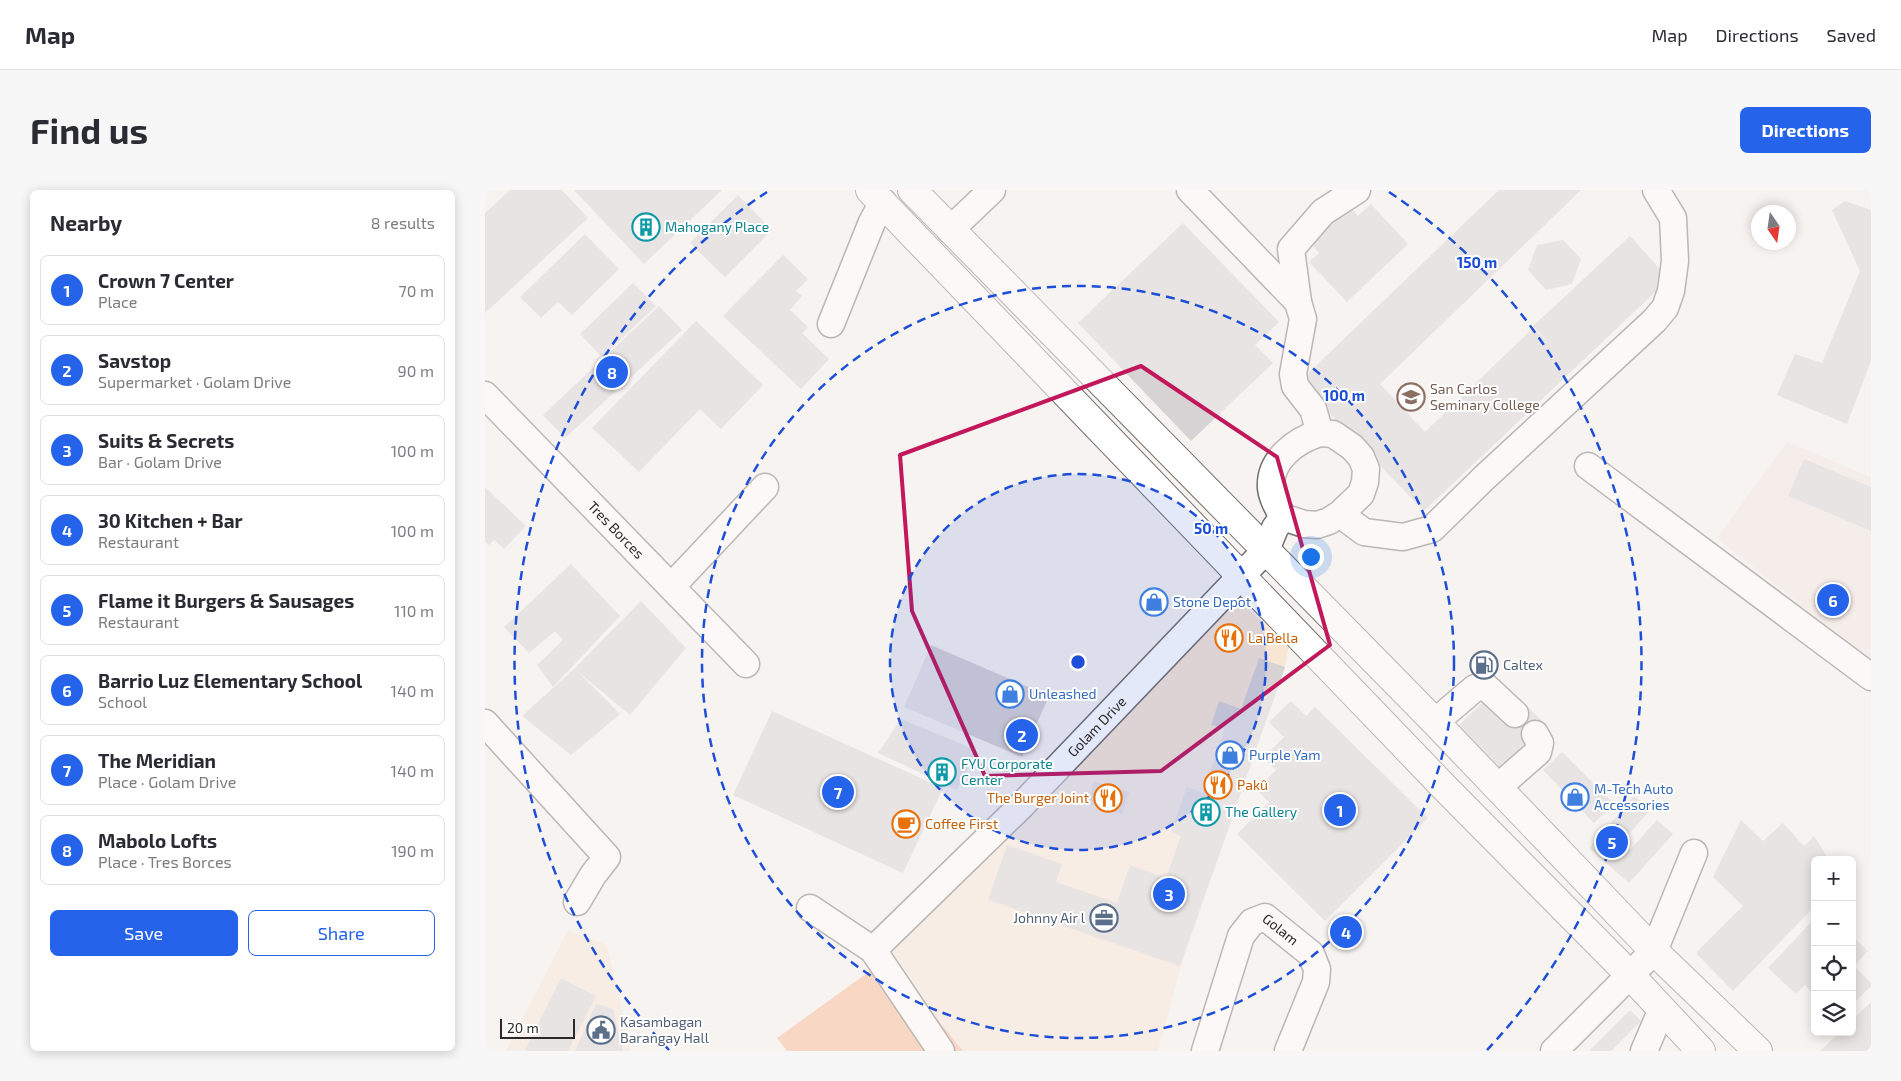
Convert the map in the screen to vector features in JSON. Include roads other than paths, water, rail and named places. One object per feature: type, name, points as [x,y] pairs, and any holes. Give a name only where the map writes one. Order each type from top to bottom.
[{"type":"main road","points":[[912,190],[1435,722],[1654,951],[1757,1051]]},
{"type":"main road","points":[[876,196],[1241,576],[1517,874],[1630,974],[1701,1051]]},
{"type":"street","points":[[1190,190],[1298,302]]},
{"type":"street","points":[[1320,433],[1313,409],[1295,386],[1293,374],[1303,319],[1298,302],[1291,249],[1323,212],[1357,190]]},
{"type":"street","points":[[1340,514],[1364,532],[1403,537],[1432,529],[1484,478],[1654,321],[1665,308],[1671,290],[1675,261],[1673,218],[1656,190]]},
{"type":"street","points":[[950,230],[980,195]]},
{"type":"street","points":[[831,324],[871,222],[876,196]]},
{"type":"street","name":"Tres Borces","points":[[487,401],[672,586],[745,664]]},
{"type":"street","points":[[1320,433],[1333,434],[1343,440],[1361,457],[1366,469],[1365,482],[1361,494],[1340,514],[1329,521],[1317,525],[1304,524],[1283,517],[1271,489],[1272,476],[1276,464],[1284,454],[1308,437],[1320,433]]},
{"type":"street","points":[[1588,466],[1871,677]]},
{"type":"street","points":[[672,586],[765,487]]},
{"type":"street","points":[[1266,550],[1275,528],[1283,517]]},
{"type":"street","name":"Golam Drive","points":[[873,950],[1021,806],[1266,550]]},
{"type":"street","points":[[1435,722],[1475,688],[1481,686],[1485,686],[1515,714]]},
{"type":"street","points":[[485,723],[607,856],[577,902]]},
{"type":"street","points":[[1498,787],[1538,752],[1541,743],[1535,734]]},
{"type":"street","points":[[1553,1051],[1654,951],[1694,853]]},
{"type":"street","points":[[810,908],[873,950],[941,1051]]},
{"type":"street","name":"Golam","points":[[1205,1051],[1241,936],[1252,922],[1265,918],[1311,954],[1317,969],[1317,982],[1288,1051]]},
{"type":"street","points":[[1644,1051],[1662,1009]]},
{"type":"place","name":"Mahogany Place","points":[[646,227]]},
{"type":"place","name":"Mabolo Lofts","points":[[612,372]]},
{"type":"place","name":"San Carlos Seminary College","points":[[1411,397]]},
{"type":"place","name":"Barrio Luz Elementary School","points":[[1833,600]]},
{"type":"place","name":"Stone Depot","points":[[1154,602]]},
{"type":"place","name":"La Bella","points":[[1229,638]]},
{"type":"place","name":"Caltex","points":[[1484,665]]},
{"type":"place","name":"Unleashed","points":[[1010,694]]},
{"type":"place","name":"Savstop","points":[[1022,735]]},
{"type":"place","name":"Purple Yam","points":[[1230,755]]},
{"type":"place","name":"FYU Corporate Center","points":[[942,772]]},
{"type":"place","name":"Pakû","points":[[1218,785]]},
{"type":"place","name":"The Meridian","points":[[838,792]]},
{"type":"place","name":"M-Tech Auto Accessories","points":[[1575,797]]},
{"type":"place","name":"The Burger Joint","points":[[1108,798]]},
{"type":"place","name":"Crown 7 Center","points":[[1340,810]]},
{"type":"place","name":"The Gallery","points":[[1206,812]]},
{"type":"place","name":"Coffee First","points":[[906,824]]},
{"type":"place","name":"Flame it Burgers & Sausages","points":[[1612,842]]},
{"type":"place","name":"Suits & Secrets","points":[[1169,894]]},
{"type":"place","name":"Johnny Air l","points":[[1104,918]]},
{"type":"place","name":"30 Kitchen + Bar","points":[[1346,932]]},
{"type":"place","name":"Kasambagan Barangay Hall","points":[[601,1030]]}]
